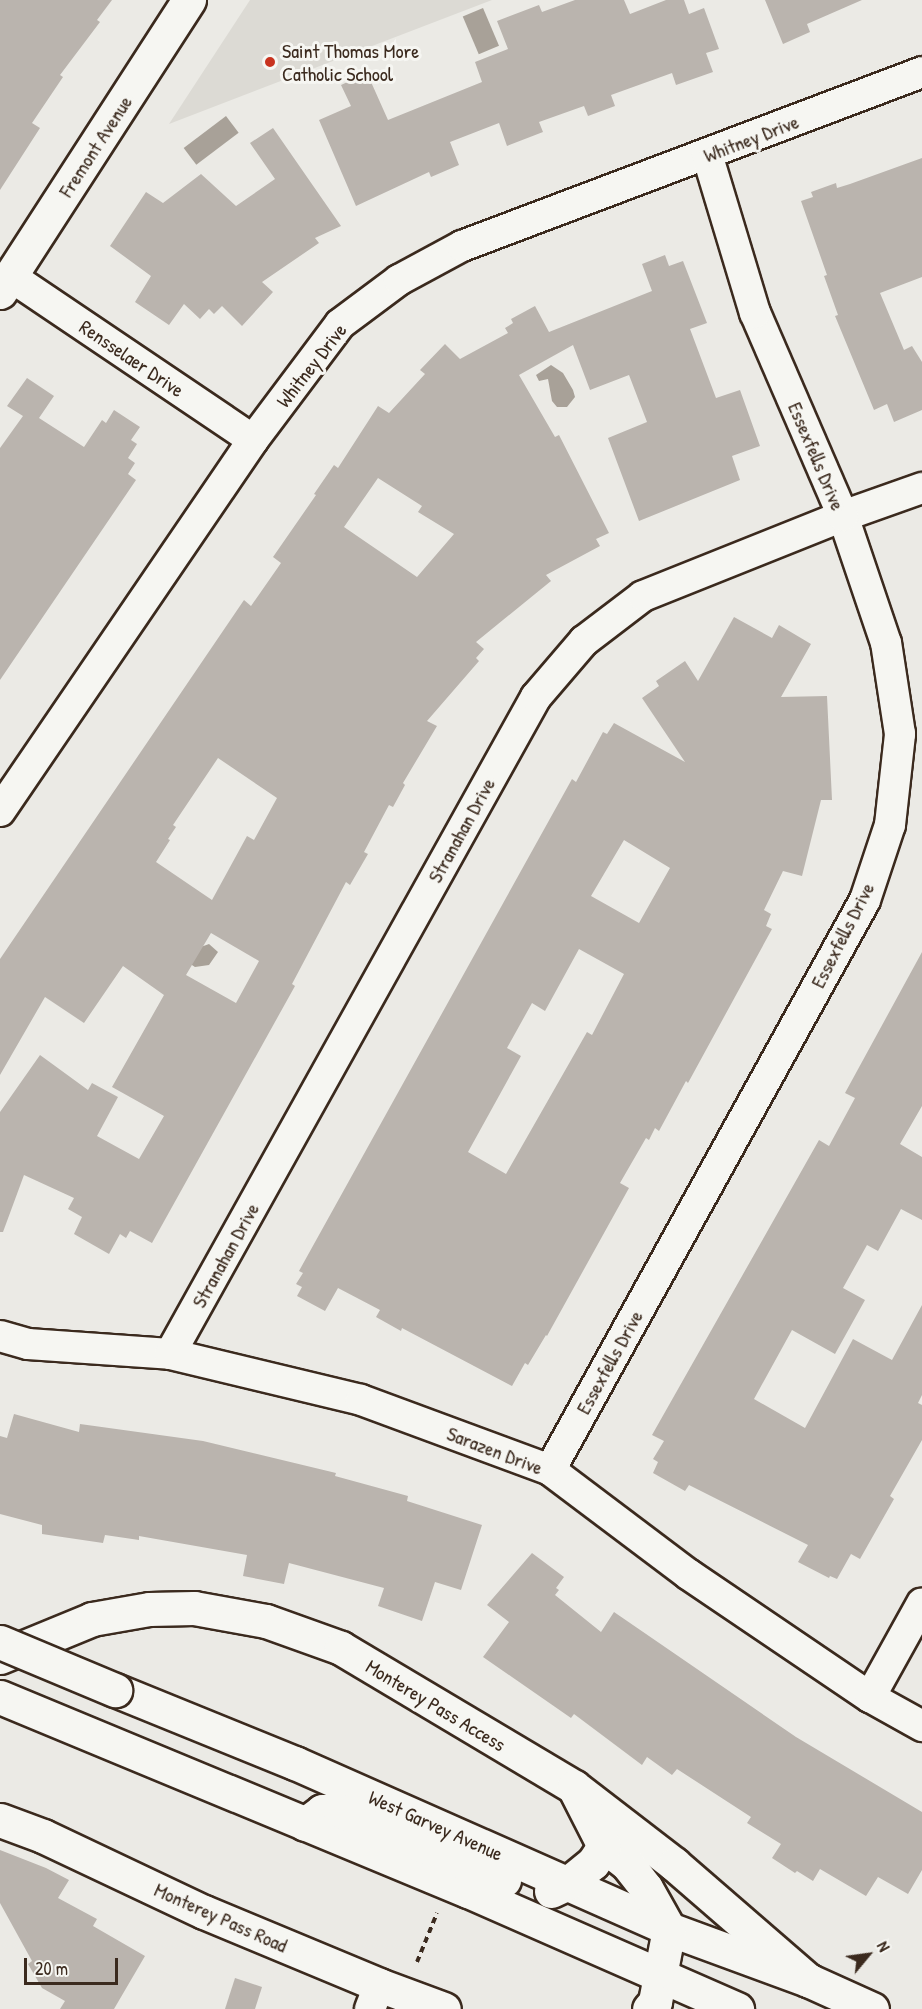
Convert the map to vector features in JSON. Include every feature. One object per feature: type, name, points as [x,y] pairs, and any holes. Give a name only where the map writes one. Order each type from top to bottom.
[{"type":"main road","name":"Fremont Avenue","points":[[5,284],[189,0]]},
{"type":"main road","name":"Monterey Pass Access","points":[[0,1657],[92,1619],[149,1609],[195,1608],[266,1621],[341,1648],[574,1788],[674,1864],[810,1981]]},
{"type":"main road","name":"West Garvey Avenue","points":[[0,1642],[295,1763],[669,1929],[810,1981],[872,2009]]},
{"type":"main road","points":[[0,1697],[45,1718],[305,1824],[737,2009]]},
{"type":"main road","points":[[574,1788],[604,1846],[628,1865],[646,1888],[669,1929],[654,2002],[649,2009]]},
{"type":"main road","points":[[305,1824],[322,1812],[340,1811],[519,1886],[554,1892],[593,1863],[604,1846]]},
{"type":"main road","name":"Monterey Pass Road","points":[[0,1820],[43,1836],[204,1912],[375,1997],[444,2009]]},
{"type":"street","name":"Whitney Drive","points":[[0,811],[253,440],[340,324],[399,280],[462,246],[922,72]]},
{"type":"street","name":"Essexfells Drive","points":[[550,1470],[865,900],[890,825],[900,734],[886,643],[843,516],[755,313],[707,154]]},
{"type":"street","name":"Rensselaer Drive","points":[[5,284],[253,440]]},
{"type":"street","name":"Stranahan Drive","points":[[170,1354],[536,697],[584,641],[643,597],[843,516],[922,488]]},
{"type":"street","name":"Sarazen Drive","points":[[0,1336],[28,1344],[170,1354],[361,1400],[550,1470],[688,1574],[870,1696],[922,1726]]},
{"type":"street","points":[[870,1696],[922,1603]]},
{"type":"path","points":[[417,1962],[438,1910]]},
{"type":"shaded area","name":"Saint Thomas More Catholic School","points":[[250,0],[492,0],[169,124]]},
{"type":"shaded area","points":[[483,8],[499,46],[479,54],[463,17]]},
{"type":"shaded area","points":[[226,116],[239,133],[196,165],[184,148]]},
{"type":"shaded area","points":[[551,365],[563,373],[573,390],[575,397],[567,407],[557,407],[552,401],[548,379],[539,381],[536,375]]},
{"type":"shaded area","points":[[209,944],[218,952],[209,965],[195,967],[169,950],[198,948]]},
{"type":"building","points":[[0,0],[112,0],[97,20],[100,22],[60,75],[63,77],[32,123],[40,128],[0,190]]},
{"type":"building","points":[[575,0],[624,0],[630,14],[666,0],[684,0],[689,14],[704,8],[719,49],[706,53],[713,72],[676,85],[672,73],[611,95],[615,106],[588,116],[584,106],[539,122],[543,132],[507,146],[499,123],[450,142],[459,165],[431,177],[429,172],[356,206],[319,120],[351,106],[341,85],[367,73],[388,120],[482,82],[475,62],[508,49],[497,21],[539,5],[542,12]]},
{"type":"building","points":[[765,0],[862,0],[807,24],[810,32],[783,44]]},
{"type":"building","points":[[273,128],[341,226],[315,238],[319,243],[262,282],[273,292],[242,326],[222,306],[214,314],[209,309],[200,319],[184,304],[169,325],[135,302],[151,276],[110,246],[146,192],[163,203],[201,174],[236,206],[275,179],[250,143]]},
{"type":"building","points":[[922,158],[922,277],[880,293],[904,350],[912,346],[922,362],[922,410],[894,422],[887,404],[874,410],[835,316],[838,315],[824,276],[827,275],[801,201],[813,197],[811,192],[836,183],[837,188]]},
{"type":"building","points":[[665,255],[669,266],[683,261],[707,323],[690,329],[716,398],[740,390],[760,446],[732,456],[740,480],[639,521],[608,438],[647,422],[629,375],[590,390],[573,345],[519,375],[555,437],[559,435],[609,533],[596,539],[600,546],[546,575],[551,581],[476,642],[484,649],[476,658],[479,661],[427,721],[437,726],[403,783],[405,785],[393,807],[389,805],[364,852],[368,854],[350,885],[346,882],[292,984],[295,986],[152,1243],[130,1231],[126,1238],[120,1234],[109,1254],[74,1234],[82,1217],[68,1209],[74,1198],[24,1175],[3,1232],[0,1232],[0,1112],[40,1055],[88,1090],[92,1083],[118,1097],[97,1136],[139,1159],[164,1116],[112,1087],[164,995],[123,966],[84,1023],[45,997],[0,1075],[0,959],[244,600],[251,606],[281,563],[273,557],[334,465],[338,468],[378,406],[389,413],[425,374],[420,370],[445,344],[460,359],[508,333],[505,328],[513,323],[511,319],[535,306],[549,332],[652,291],[642,264]],"holes":[[[378,478],[422,506],[418,512],[454,534],[417,577],[344,527]],[[218,758],[277,798],[254,840],[247,836],[212,900],[156,862],[176,827],[173,825]],[[211,933],[259,961],[236,1003],[186,975]]]},
{"type":"building","points":[[27,378],[54,396],[39,418],[84,447],[102,420],[106,423],[114,410],[140,427],[131,440],[137,444],[128,458],[135,463],[128,474],[136,480],[0,680],[0,448],[23,416],[7,406]]},
{"type":"building","points":[[734,617],[772,638],[779,625],[811,644],[781,697],[827,696],[832,800],[821,800],[802,876],[783,871],[764,910],[771,914],[766,926],[772,929],[688,1083],[686,1081],[659,1131],[655,1128],[649,1140],[646,1138],[620,1183],[629,1188],[547,1336],[528,1365],[525,1363],[512,1386],[402,1328],[401,1331],[376,1317],[380,1310],[338,1288],[325,1311],[297,1296],[302,1287],[296,1284],[303,1273],[299,1271],[572,779],[576,782],[603,732],[607,734],[614,723],[685,762],[642,698],[659,686],[656,681],[685,661],[698,681]],"holes":[[[624,840],[670,868],[639,923],[591,896]],[[579,949],[624,974],[592,1035],[587,1032],[506,1174],[468,1152],[521,1056],[507,1048],[532,1003],[545,1011]]]},
{"type":"building","points":[[922,952],[922,1106],[900,1144],[922,1157],[922,1220],[901,1209],[878,1251],[867,1245],[843,1288],[865,1300],[835,1354],[792,1330],[754,1399],[805,1428],[853,1339],[892,1360],[922,1305],[922,1395],[918,1403],[922,1405],[922,1440],[890,1496],[894,1499],[860,1559],[851,1554],[837,1579],[830,1576],[829,1578],[798,1562],[808,1545],[689,1485],[685,1491],[653,1473],[658,1462],[653,1459],[664,1441],[652,1435],[819,1140],[829,1146],[855,1098],[845,1093]]},
{"type":"building","points":[[14,1414],[79,1432],[80,1424],[203,1441],[336,1473],[335,1476],[408,1496],[407,1501],[482,1525],[461,1590],[435,1582],[422,1621],[378,1606],[384,1588],[289,1563],[284,1584],[243,1576],[247,1555],[139,1536],[139,1540],[105,1535],[103,1543],[42,1534],[42,1525],[0,1514],[0,1436],[7,1438]]},
{"type":"building","points":[[532,1553],[564,1577],[556,1588],[559,1590],[555,1595],[601,1632],[614,1612],[796,1737],[922,1812],[922,1870],[908,1894],[878,1877],[866,1896],[820,1869],[813,1881],[797,1871],[795,1873],[772,1858],[781,1844],[747,1823],[751,1817],[677,1769],[672,1775],[647,1757],[642,1765],[574,1714],[571,1718],[483,1657],[509,1622],[487,1605]]},
{"type":"building","points":[[0,1850],[46,1868],[69,1880],[58,1898],[97,1919],[93,1926],[145,1956],[114,2009],[60,2009],[65,2001],[42,1988],[28,1964],[32,1961],[0,1903]]},
{"type":"building","points":[[235,1978],[262,1987],[255,2009],[225,2009]]},
{"type":"place","name":"Saint Thomas More Catholic School","points":[[270,62]]}]
